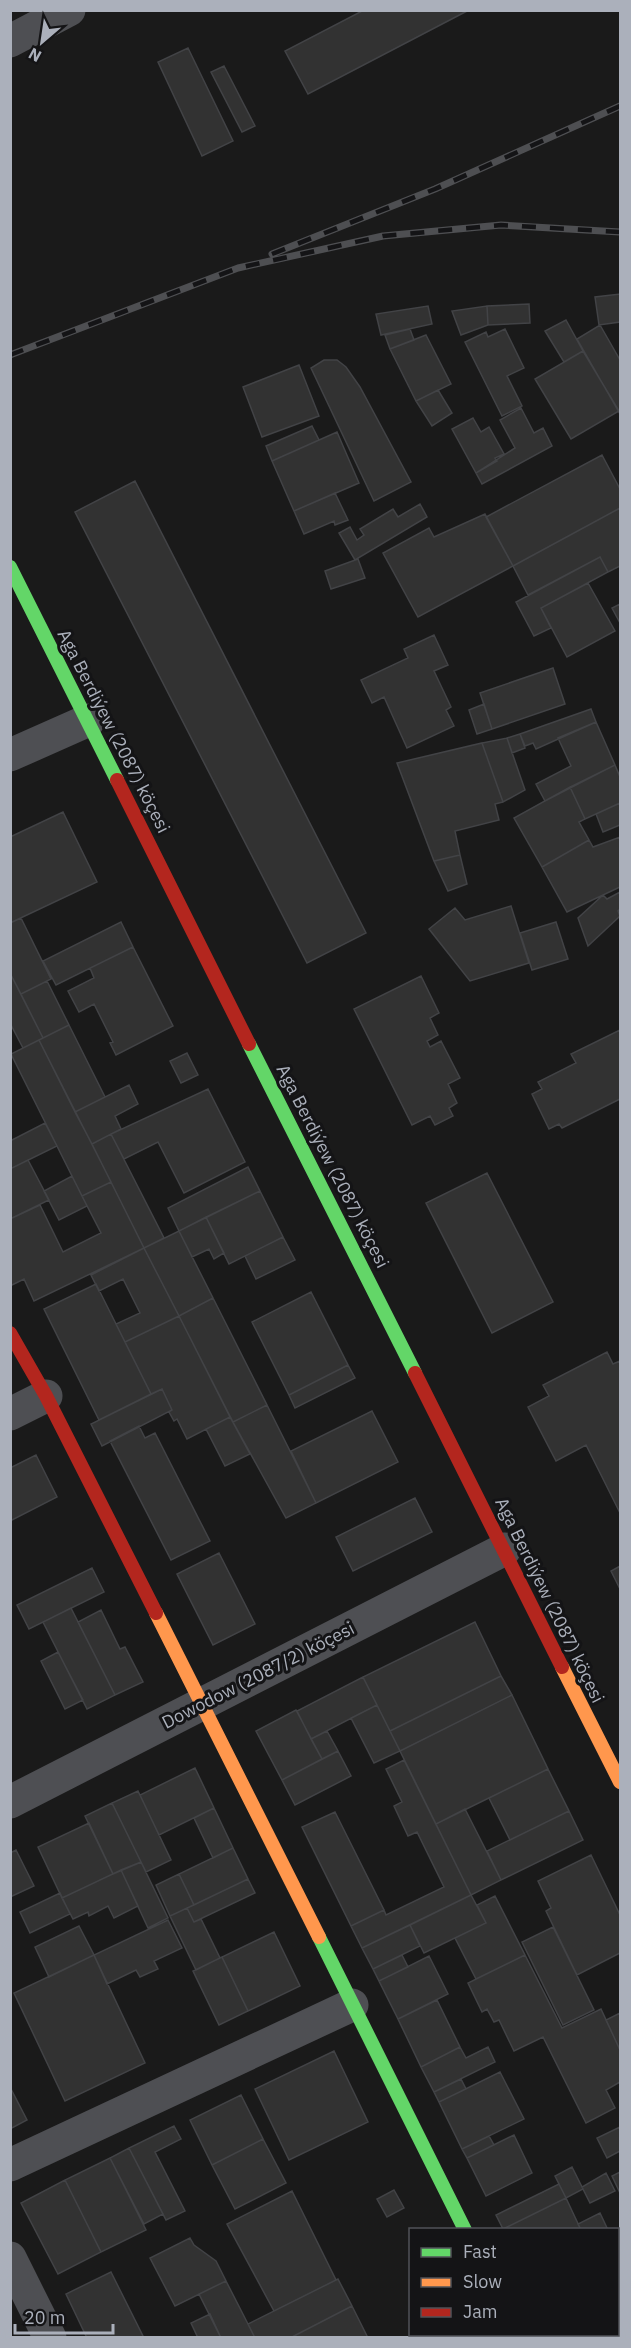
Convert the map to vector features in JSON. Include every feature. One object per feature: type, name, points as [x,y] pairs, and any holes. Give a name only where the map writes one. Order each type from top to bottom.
[{"type":"street","points":[[10,41],[69,10]]},
{"type":"street","name":"Aga Berdiýew (2087) köçesi","points":[[10,567],[89,720],[621,1782]]},
{"type":"street","points":[[10,755],[89,720]]},
{"type":"street","points":[[10,1333],[46,1396],[464,2228]]},
{"type":"street","points":[[10,1414],[46,1396]]},
{"type":"street","name":"Dowodow (2087/2) köçesi","points":[[10,1802],[505,1549]]},
{"type":"street","points":[[10,2165],[352,2005]]},
{"type":"street","points":[[10,2258],[50,2337]]},
{"type":"building","points":[[364,10],[469,10],[308,94],[285,51]]},
{"type":"building","points":[[188,48],[233,141],[202,156],[158,62]]},
{"type":"building","points":[[224,66],[255,126],[242,132],[211,72]]},
{"type":"building","points":[[620,294],[620,322],[599,325],[595,297]]},
{"type":"building","points":[[529,304],[530,323],[488,325],[487,306]]},
{"type":"building","points":[[428,306],[432,324],[381,335],[376,314]]},
{"type":"building","points":[[487,306],[488,325],[461,335],[452,311]]},
{"type":"building","points":[[566,320],[583,351],[564,362],[545,331]]},
{"type":"building","points":[[600,325],[620,360],[620,414],[577,339]]},
{"type":"building","points":[[410,329],[414,340],[390,349],[385,335]]},
{"type":"building","points":[[505,329],[524,368],[507,376],[522,406],[502,416],[465,342],[486,332],[488,337]]},
{"type":"building","points":[[426,335],[451,384],[416,401],[390,349]]},
{"type":"building","points":[[583,351],[619,411],[571,439],[535,379]]},
{"type":"building","points":[[324,360],[337,360],[346,367],[360,387],[411,482],[374,501],[311,368]]},
{"type":"building","points":[[299,365],[319,416],[262,437],[243,387]]},
{"type":"building","points":[[438,390],[452,413],[432,426],[416,401]]},
{"type":"building","points":[[521,408],[534,433],[543,428],[552,446],[482,484],[476,473],[515,448],[500,420]]},
{"type":"building","points":[[473,418],[481,432],[489,427],[504,454],[495,458],[497,461],[476,473],[452,429]]},
{"type":"building","points":[[312,426],[319,440],[272,461],[266,446]]},
{"type":"building","points":[[337,432],[359,483],[294,511],[272,461]]},
{"type":"building","points":[[602,455],[620,489],[620,508],[513,566],[486,517]]},
{"type":"building","points":[[135,481],[366,933],[307,963],[75,512]]},
{"type":"building","points":[[335,493],[348,520],[335,525],[334,521],[304,534],[294,511]]},
{"type":"building","points":[[420,504],[427,517],[355,560],[339,533],[350,527],[357,540],[364,535],[360,529],[393,509],[398,517]]},
{"type":"building","points":[[620,508],[620,566],[608,572],[600,557],[528,595],[513,566]]},
{"type":"building","points":[[485,514],[513,566],[418,617],[383,553],[429,528],[434,537]]},
{"type":"building","points":[[600,557],[608,572],[541,608],[551,628],[534,636],[516,602]]},
{"type":"building","points":[[358,559],[365,578],[331,589],[325,571]]},
{"type":"building","points":[[588,583],[615,631],[567,657],[541,608]]},
{"type":"building","points":[[620,604],[620,623],[612,608]]},
{"type":"building","points":[[434,635],[448,665],[434,671],[451,707],[446,710],[454,726],[407,748],[384,697],[372,703],[361,680],[408,658],[404,649]]},
{"type":"building","points":[[553,668],[565,704],[492,729],[480,693]]},
{"type":"building","points":[[484,704],[492,729],[477,734],[469,710]]},
{"type":"building","points":[[591,709],[596,722],[536,749],[533,743],[525,746],[520,734]]},
{"type":"building","points":[[596,722],[615,765],[545,801],[536,784],[571,766],[558,738]]},
{"type":"building","points":[[520,734],[525,748],[512,753],[507,738]]},
{"type":"building","points":[[507,738],[525,790],[503,802],[482,743]]},
{"type":"building","points":[[482,743],[503,802],[495,804],[499,820],[455,831],[460,855],[434,861],[397,763]]},
{"type":"building","points":[[615,765],[620,777],[620,803],[585,819],[570,787]]},
{"type":"building","points":[[570,787],[585,819],[579,822],[589,840],[542,867],[514,818]]},
{"type":"building","points":[[620,803],[620,825],[603,832],[596,814]]},
{"type":"building","points":[[63,812],[97,882],[10,923],[10,837]]},
{"type":"building","points":[[620,837],[620,887],[567,912],[542,867],[589,840],[593,847]]},
{"type":"building","points":[[460,855],[467,884],[448,891],[434,861]]},
{"type":"building","points":[[620,892],[618,911],[620,916],[588,946],[578,918],[603,895],[607,899]]},
{"type":"building","points":[[511,906],[529,963],[470,981],[429,929],[455,908],[465,920]]},
{"type":"building","points":[[21,918],[51,979],[21,994],[10,973],[10,923]]},
{"type":"building","points":[[121,922],[133,947],[56,985],[43,961]]},
{"type":"building","points":[[556,922],[568,959],[532,970],[520,933]]},
{"type":"building","points":[[133,947],[173,1026],[116,1055],[110,1043],[113,1042],[94,1004],[79,1012],[68,991],[94,978],[90,968]]},
{"type":"building","points":[[10,973],[43,1038],[23,1048],[10,1023]]},
{"type":"building","points":[[421,976],[439,1013],[430,1018],[438,1035],[427,1041],[430,1047],[441,1041],[460,1078],[448,1084],[457,1103],[449,1108],[453,1116],[435,1125],[430,1116],[412,1125],[354,1009]]},
{"type":"building","points":[[47,981],[69,1025],[43,1038],[21,994]]},
{"type":"building","points":[[69,1025],[105,1097],[75,1112],[39,1040]]},
{"type":"building","points":[[620,1030],[620,1099],[562,1128],[559,1124],[549,1129],[532,1094],[542,1089],[538,1082],[576,1063],[571,1054]]},
{"type":"building","points":[[39,1040],[111,1182],[82,1196],[11,1054]]},
{"type":"building","points":[[187,1053],[198,1075],[181,1083],[170,1061]]},
{"type":"building","points":[[129,1085],[138,1104],[115,1116],[121,1129],[92,1144],[75,1112]]},
{"type":"building","points":[[208,1089],[245,1162],[184,1193],[158,1142],[124,1159],[111,1134]]},
{"type":"building","points":[[45,1123],[57,1146],[10,1169],[10,1141]]},
{"type":"building","points":[[111,1134],[164,1238],[144,1248],[92,1144]]},
{"type":"building","points":[[28,1160],[49,1200],[10,1219],[10,1169]]},
{"type":"building","points":[[248,1167],[260,1191],[179,1231],[168,1208]]},
{"type":"building","points":[[487,1173],[553,1302],[492,1333],[426,1203]]},
{"type":"building","points":[[72,1176],[87,1206],[59,1220],[44,1191]]},
{"type":"building","points":[[111,1182],[144,1248],[34,1301],[24,1279],[10,1286],[10,1219],[40,1205],[63,1252],[101,1233],[82,1196]]},
{"type":"building","points":[[260,1191],[283,1237],[229,1264],[206,1217]]},
{"type":"building","points":[[206,1217],[224,1253],[214,1259],[209,1249],[192,1257],[179,1231]]},
{"type":"building","points":[[179,1231],[213,1298],[179,1316],[144,1248]]},
{"type":"building","points":[[283,1237],[295,1260],[256,1279],[245,1256]]},
{"type":"building","points":[[144,1248],[179,1316],[125,1342],[116,1324],[140,1313],[123,1279],[99,1291],[91,1275]]},
{"type":"building","points":[[96,1284],[151,1394],[99,1420],[44,1309]]},
{"type":"building","points":[[311,1292],[348,1365],[289,1395],[252,1322]]},
{"type":"building","points":[[213,1298],[267,1405],[233,1422],[179,1316]]},
{"type":"building","points":[[179,1316],[230,1417],[187,1439],[177,1419],[174,1421],[169,1412],[172,1410],[162,1389],[151,1394],[125,1342]]},
{"type":"building","points":[[607,1352],[613,1364],[620,1361],[620,1513],[586,1445],[556,1461],[528,1407],[549,1396],[543,1385]]},
{"type":"building","points":[[348,1365],[355,1378],[295,1408],[289,1395]]},
{"type":"building","points":[[162,1389],[172,1410],[102,1446],[91,1424]]},
{"type":"building","points":[[267,1405],[316,1503],[286,1518],[233,1422]]},
{"type":"building","points":[[372,1411],[398,1462],[316,1503],[291,1451]]},
{"type":"building","points":[[230,1417],[250,1454],[225,1466],[206,1429]]},
{"type":"building","points":[[139,1426],[145,1438],[155,1433],[210,1541],[171,1560],[110,1441]]},
{"type":"building","points":[[36,1455],[57,1497],[10,1521],[10,1468]]},
{"type":"building","points":[[415,1498],[432,1532],[353,1571],[336,1537]]},
{"type":"building","points":[[219,1553],[255,1624],[213,1645],[177,1574]]},
{"type":"building","points":[[620,1566],[620,1589],[611,1571]]},
{"type":"building","points":[[92,1568],[104,1592],[29,1629],[17,1605]]},
{"type":"building","points":[[71,1608],[115,1695],[87,1709],[43,1622]]},
{"type":"building","points":[[101,1610],[120,1649],[125,1647],[143,1682],[115,1695],[78,1622]]},
{"type":"building","points":[[475,1622],[501,1676],[390,1731],[363,1677]]},
{"type":"building","points":[[58,1652],[83,1700],[65,1709],[41,1661]]},
{"type":"building","points":[[501,1676],[512,1695],[400,1751],[390,1731]]},
{"type":"building","points":[[363,1677],[377,1705],[311,1739],[297,1711]]},
{"type":"building","points":[[512,1695],[548,1769],[436,1824],[400,1751]]},
{"type":"building","points":[[377,1705],[400,1751],[374,1763],[351,1718]]},
{"type":"building","points":[[296,1710],[322,1759],[282,1780],[256,1731]]},
{"type":"building","points":[[327,1731],[338,1751],[322,1759],[311,1739]]},
{"type":"building","points":[[338,1751],[351,1776],[295,1805],[282,1780]]},
{"type":"building","points":[[404,1760],[471,1895],[362,1948],[351,1926],[384,1910],[386,1915],[444,1887],[417,1832],[408,1836],[394,1806],[402,1802],[386,1769]]},
{"type":"building","points":[[195,1768],[214,1808],[159,1835],[140,1795]]},
{"type":"building","points":[[548,1769],[569,1811],[510,1840],[489,1798]]},
{"type":"building","points":[[138,1791],[171,1860],[146,1872],[112,1803]]},
{"type":"building","points":[[112,1803],[141,1862],[113,1874],[85,1816]]},
{"type":"building","points":[[214,1808],[233,1848],[213,1858],[194,1818]]},
{"type":"building","points":[[465,1809],[501,1880],[471,1895],[436,1824]]},
{"type":"building","points":[[569,1811],[583,1840],[501,1880],[487,1851]]},
{"type":"building","points":[[335,1812],[384,1910],[351,1926],[302,1827]]},
{"type":"building","points":[[89,1823],[113,1874],[62,1898],[38,1847]]},
{"type":"building","points":[[233,1848],[248,1879],[194,1905],[179,1874]]},
{"type":"building","points":[[16,1850],[34,1886],[10,1897],[10,1853]]},
{"type":"building","points":[[591,1855],[620,1915],[620,1953],[577,1975],[546,1911],[551,1908],[538,1881]]},
{"type":"building","points":[[141,1862],[168,1918],[148,1928],[121,1870]]},
{"type":"building","points":[[121,1870],[138,1906],[114,1918],[108,1906],[89,1916],[88,1912],[73,1919],[62,1898]]},
{"type":"building","points":[[179,1874],[194,1905],[170,1916],[156,1885]]},
{"type":"building","points":[[248,1879],[255,1893],[194,1922],[187,1908]]},
{"type":"building","points":[[60,1893],[70,1914],[30,1933],[20,1912]]},
{"type":"building","points":[[471,1895],[486,1923],[424,1953],[410,1925]]},
{"type":"building","points":[[495,1896],[525,1955],[476,1979],[455,1938],[486,1923],[477,1905]]},
{"type":"building","points":[[187,1908],[194,1922],[201,1919],[220,1958],[196,1970],[170,1916]]},
{"type":"building","points":[[168,1920],[182,1948],[154,1961],[158,1969],[140,1977],[136,1970],[107,1984],[94,1955]]},
{"type":"building","points":[[410,1925],[420,1946],[373,1969],[362,1948]]},
{"type":"building","points":[[79,1926],[94,1955],[49,1977],[35,1947]]},
{"type":"building","points":[[553,1927],[594,2010],[563,2025],[522,1942]]},
{"type":"building","points":[[274,1932],[300,1986],[248,2011],[222,1957]]},
{"type":"building","points":[[94,1955],[145,2063],[65,2101],[14,1993]]},
{"type":"building","points":[[402,1955],[408,1967],[379,1981],[373,1969]]},
{"type":"building","points":[[525,1955],[562,2028],[601,2009],[620,2050],[620,2082],[606,2090],[615,2108],[586,2123],[543,2037],[514,2051],[499,2020],[494,2022],[487,2009],[482,2012],[468,1983]]},
{"type":"building","points":[[429,1956],[448,1994],[398,2019],[379,1981]]},
{"type":"building","points":[[222,1957],[248,2011],[219,2025],[193,1971]]},
{"type":"building","points":[[437,2000],[460,2047],[421,2067],[398,2019]]},
{"type":"building","points":[[620,2013],[620,2050],[606,2020]]},
{"type":"building","points":[[460,2047],[466,2058],[488,2047],[495,2062],[434,2092],[421,2067]]},
{"type":"building","points":[[334,2051],[368,2122],[289,2160],[255,2089]]},
{"type":"building","points":[[500,2072],[524,2119],[462,2149],[439,2102]]},
{"type":"building","points":[[461,2079],[466,2089],[439,2102],[434,2092]]},
{"type":"building","points":[[10,2087],[27,2120],[10,2129]]},
{"type":"building","points":[[241,2095],[263,2139],[212,2165],[190,2120]]},
{"type":"building","points":[[174,2126],[181,2139],[155,2152],[185,2211],[166,2220],[129,2148]]},
{"type":"building","points":[[620,2127],[620,2151],[607,2158],[597,2138]]},
{"type":"building","points":[[514,2135],[532,2173],[486,2196],[467,2158]]},
{"type":"building","points":[[489,2136],[494,2145],[467,2158],[462,2149]]},
{"type":"building","points":[[263,2139],[286,2183],[235,2209],[212,2165]]},
{"type":"building","points":[[129,2148],[163,2214],[144,2224],[110,2158]]},
{"type":"building","points":[[110,2158],[146,2230],[101,2252],[65,2180]]},
{"type":"building","points":[[572,2167],[583,2189],[566,2198],[555,2176]]},
{"type":"building","points":[[620,2172],[620,2193],[612,2176]]},
{"type":"building","points":[[606,2173],[615,2191],[590,2203],[582,2187]]},
{"type":"building","points":[[65,2180],[101,2252],[58,2274],[21,2203]]},
{"type":"building","points":[[559,2184],[566,2198],[505,2228],[502,2228],[496,2215]]},
{"type":"building","points":[[394,2190],[404,2208],[387,2217],[377,2199]]},
{"type":"building","points":[[292,2191],[336,2280],[274,2311],[227,2224]]},
{"type":"building","points":[[566,2198],[580,2228],[505,2228]]},
{"type":"building","points":[[600,2213],[607,2228],[580,2228],[578,2224]]},
{"type":"building","points":[[190,2238],[194,2245],[216,2261],[226,2281],[175,2306],[150,2258]]},
{"type":"building","points":[[620,2255],[619,2286],[619,2256]]},
{"type":"building","points":[[111,2272],[144,2338],[87,2338],[66,2294]]},
{"type":"building","points":[[338,2279],[352,2306],[290,2338],[255,2338],[248,2324]]},
{"type":"building","points":[[226,2281],[255,2338],[221,2338],[199,2294]]},
{"type":"building","points":[[352,2306],[368,2338],[290,2338]]},
{"type":"building","points":[[210,2314],[221,2338],[198,2338],[191,2323]]},
{"type":"building","points":[[436,2336],[468,2336],[465,2338],[437,2338]]},
{"type":"building","points":[[556,2336],[614,2336],[615,2338],[557,2338]]},
{"type":"railway","points":[[272,254],[435,189],[620,106]]},
{"type":"railway","points":[[10,355],[238,268],[383,236],[501,225],[620,232]]},
{"type":"traffic: fast","points":[[10,567],[117,780]]},
{"type":"traffic: fast","points":[[249,1044],[415,1373]]},
{"type":"traffic: fast","points":[[319,1937],[464,2228]]},
{"type":"traffic: slow","points":[[156,1613],[319,1937]]},
{"type":"traffic: slow","points":[[562,1667],[620,1782]]},
{"type":"traffic: jam","points":[[117,780],[249,1044]]},
{"type":"traffic: jam","points":[[10,1333],[46,1396],[156,1613]]},
{"type":"traffic: jam","points":[[415,1373],[562,1667]]}]
